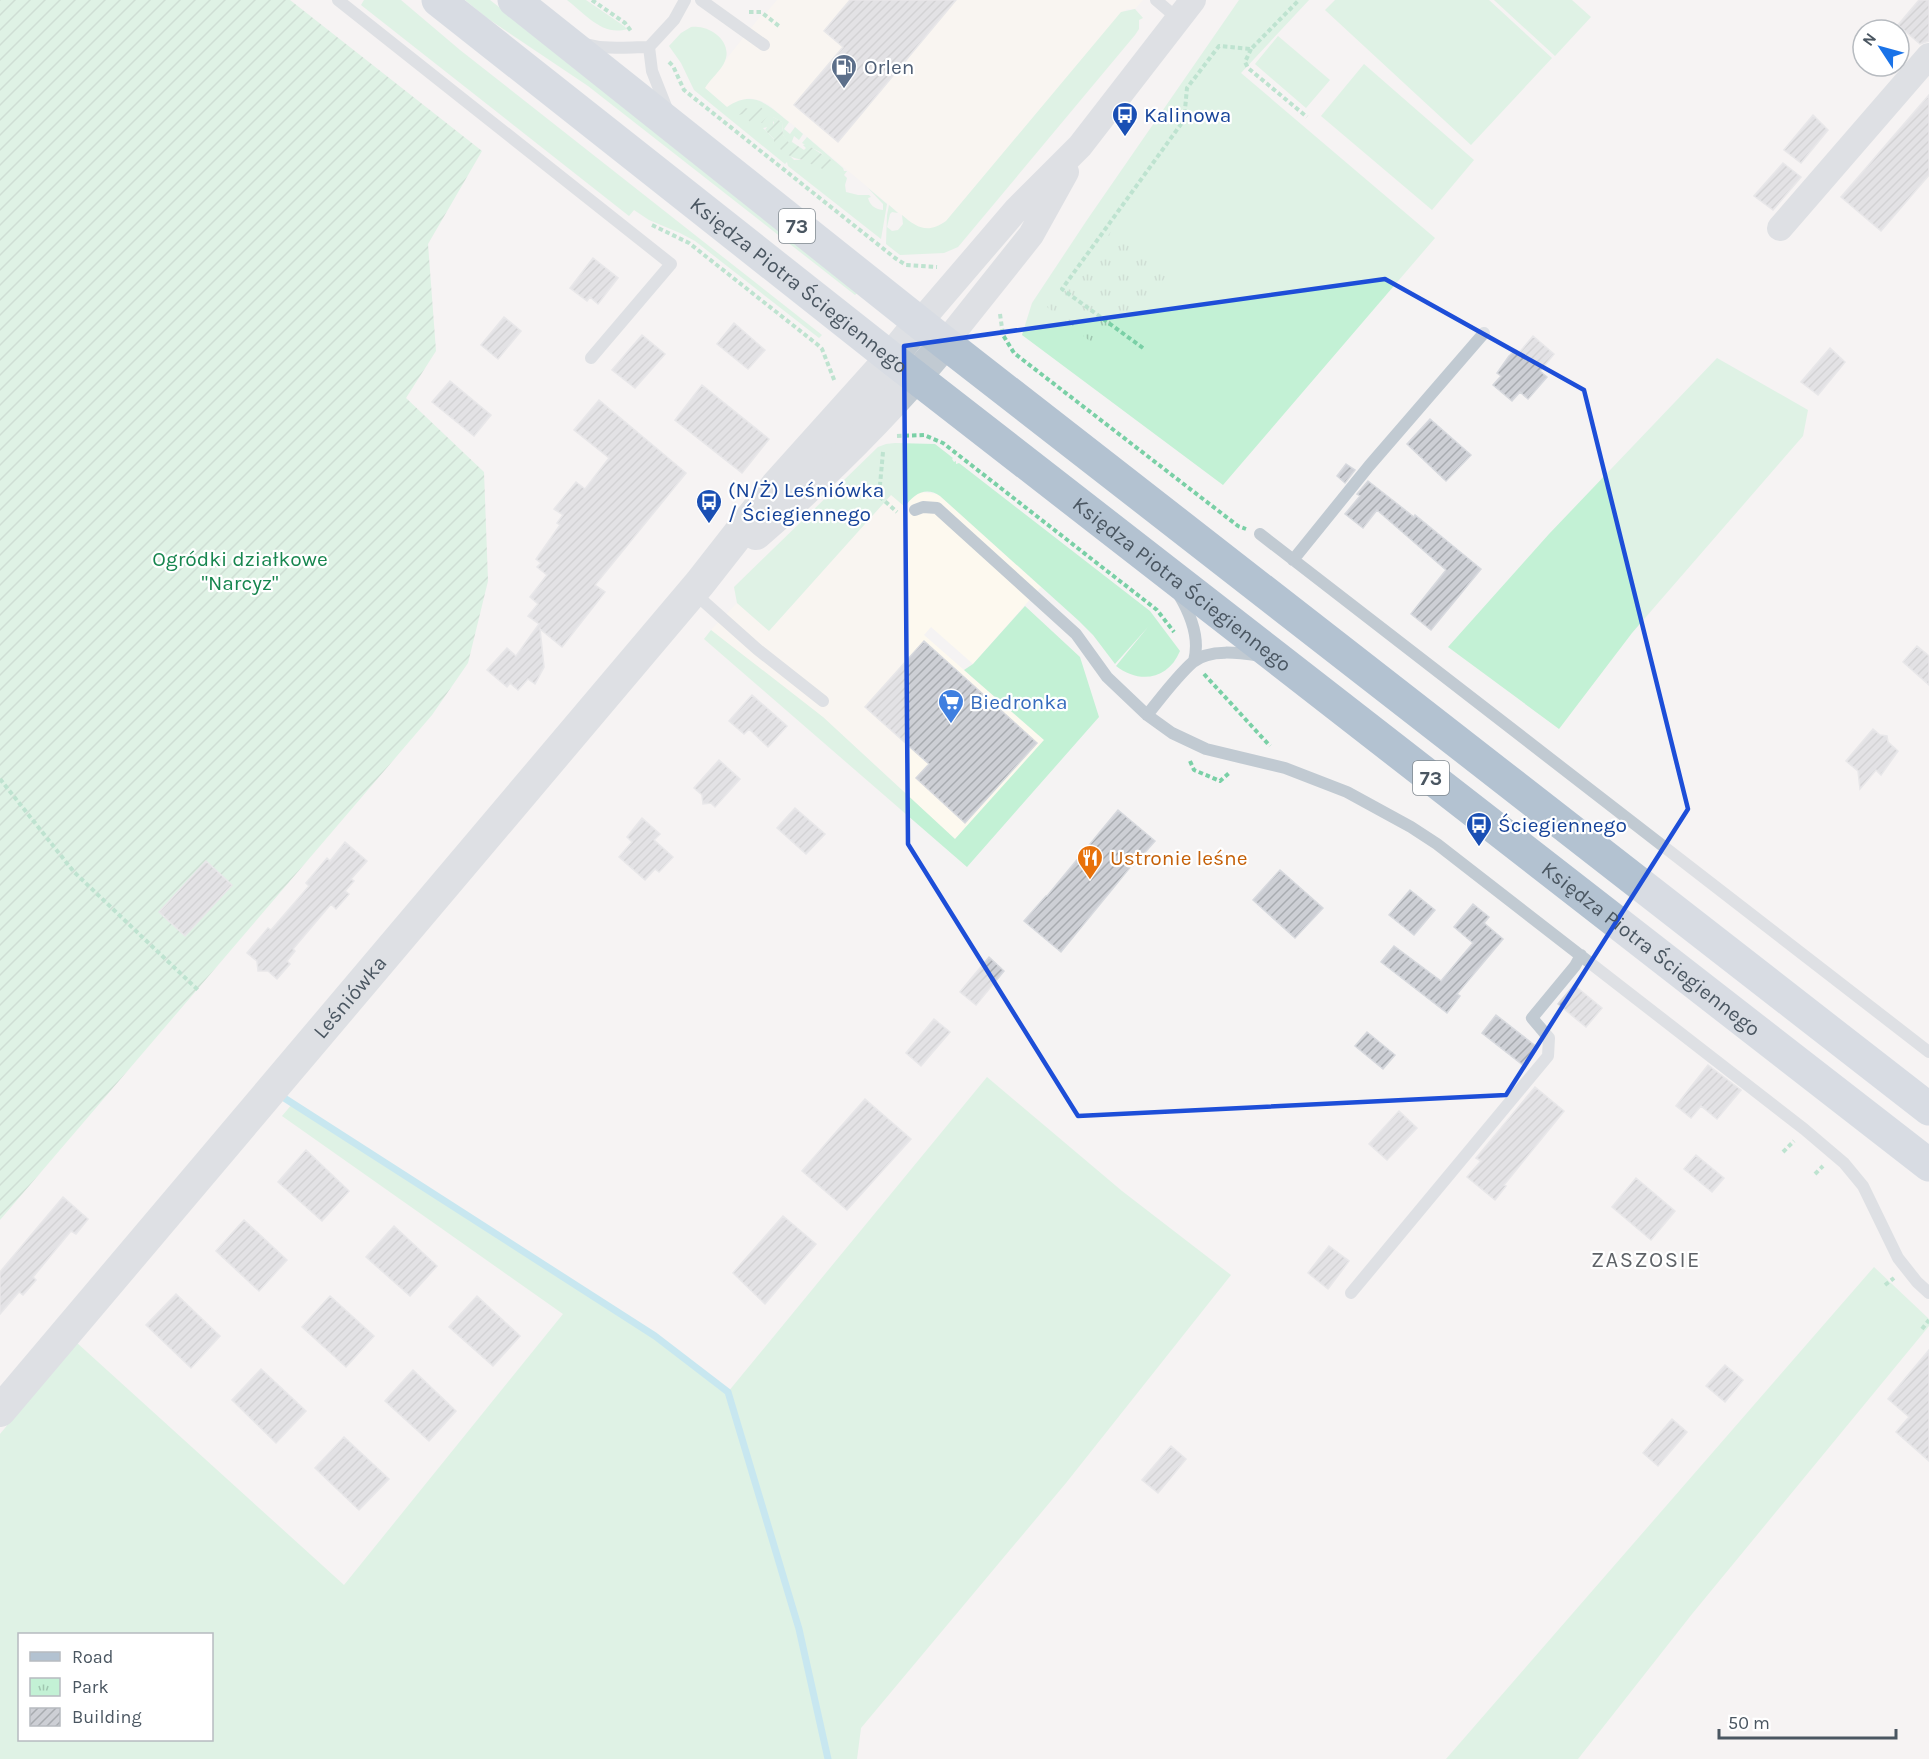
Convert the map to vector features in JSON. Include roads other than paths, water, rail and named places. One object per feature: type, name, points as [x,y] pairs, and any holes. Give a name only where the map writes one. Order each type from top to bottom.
[{"type":"main road","name":"Księdza Piotra Ściegiennego","points":[[438,0],[904,368],[1929,1165]]},
{"type":"main road","name":"Księdza Piotra Ściegiennego","points":[[514,0],[945,343],[1929,1109]]},
{"type":"street","points":[[920,322],[1016,210],[1080,146],[1185,9]]},
{"type":"street","points":[[1780,228],[1929,56]]},
{"type":"street","points":[[904,368],[945,343],[1031,235],[1080,146]]},
{"type":"street","name":"Leśniówka","points":[[696,587],[795,500],[880,435],[920,322]]},
{"type":"street","name":"Leśniówka","points":[[0,1411],[696,587],[776,486],[852,399],[904,368]]},
{"type":"lane","points":[[338,0],[671,264],[591,358]]},
{"type":"lane","points":[[562,38],[598,47],[624,49],[649,47],[674,20],[685,0]]},
{"type":"lane","points":[[701,0],[764,45]]},
{"type":"lane","points":[[1156,0],[1185,9]]},
{"type":"lane","points":[[649,47],[652,71],[675,129]]},
{"type":"lane","points":[[1293,560],[1369,466],[1484,333]]},
{"type":"lane","points":[[915,510],[923,507],[936,508],[1076,634],[1107,677],[1147,715],[1172,733],[1206,749],[1285,768],[1347,792],[1437,844],[1581,955],[1804,1129],[1844,1163],[1863,1186],[1898,1258],[1929,1293]]},
{"type":"lane","points":[[1260,534],[1929,1052]]},
{"type":"lane","points":[[1147,715],[1194,661],[1197,651],[1190,617],[1181,597],[1160,567]]},
{"type":"lane","points":[[696,587],[757,649],[823,701]]},
{"type":"lane","points":[[1194,661],[1214,654],[1240,653],[1278,658]]},
{"type":"lane","points":[[1352,1293],[1548,1056],[1549,1038],[1532,1018],[1575,966],[1581,955]]},
{"type":"waterway","points":[[278,1094],[655,1336],[728,1392],[799,1629],[828,1759]]},
{"type":"place","name":"Orlen","points":[[844,90]]},
{"type":"place","name":"Kalinowa","points":[[1125,138]]},
{"type":"place","name":"(N/Ż) Leśniówka / Ściegiennego","points":[[709,525]]},
{"type":"place","name":"Biedronka","points":[[951,725]]},
{"type":"place","name":"Ściegiennego","points":[[1479,848]]},
{"type":"place","name":"Ustronie leśne","points":[[1090,881]]},
{"type":"district","name":"ZASZOSIE","points":[[1646,1259]]},
{"type":"park label","name":"Ogródki działkowe \"Narcyz\"","points":[[240,571]]}]
